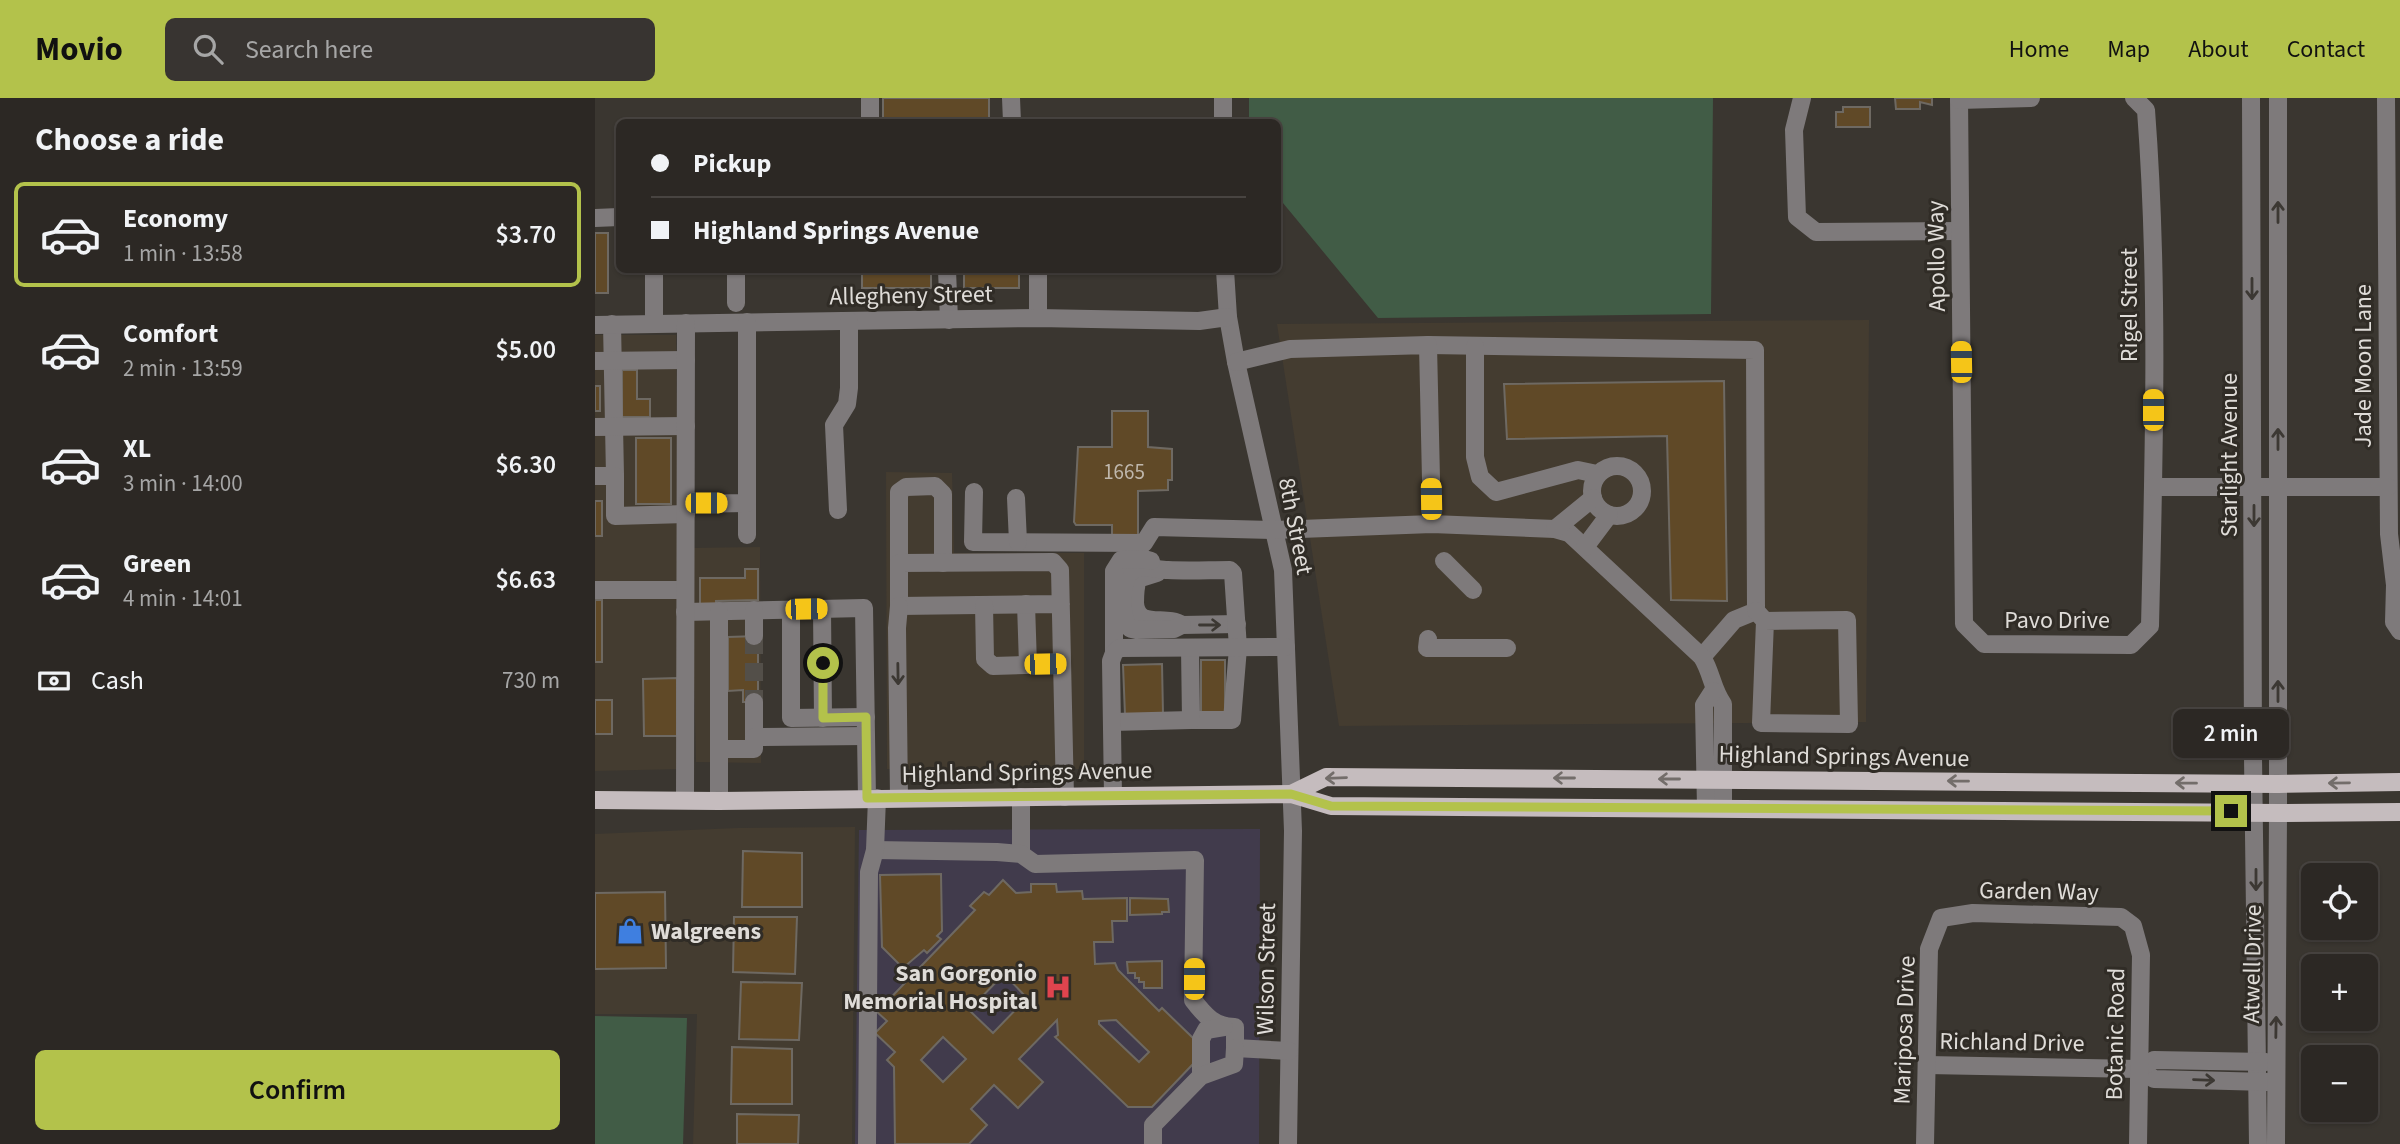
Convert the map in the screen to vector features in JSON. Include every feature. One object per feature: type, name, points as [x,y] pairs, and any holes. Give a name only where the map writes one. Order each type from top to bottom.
[{"type":"main road","name":"Highland Springs Avenue","points":[[1291,794],[1326,777],[2254,784],[2400,782]]},
{"type":"main road","name":"Highland Springs Avenue","points":[[595,800],[1291,794],[1331,806],[2278,813],[2400,811]]},
{"type":"street","points":[[870,98],[870,119]]},
{"type":"street","points":[[1011,98],[1012,119]]},
{"type":"street","points":[[1223,98],[1223,119]]},
{"type":"street","points":[[1802,98],[1794,130],[1797,217],[1816,232],[1960,231]]},
{"type":"street","points":[[1959,99],[2031,98]]},
{"type":"street","name":"Starlight Avenue","points":[[2251,98],[2255,811]]},
{"type":"street","name":"Starlight Avenue","points":[[2278,98],[2278,784]]},
{"type":"street","name":"Jade Moon Lane","points":[[2386,98],[2393,196],[2389,534],[2395,585],[2394,622],[2400,631]]},
{"type":"street","name":"Apollo Way","points":[[1959,99],[1964,624]]},
{"type":"street","name":"Rigel Street","points":[[2140,104],[2153,203],[2154,487],[2150,626]]},
{"type":"street","points":[[595,218],[616,218]]},
{"type":"street","points":[[654,273],[654,323]]},
{"type":"street","points":[[736,273],[736,303]]},
{"type":"street","points":[[947,273],[949,320]]},
{"type":"street","points":[[1038,273],[1038,318]]},
{"type":"street","name":"8th Street","points":[[1224,273],[1228,317],[1283,570],[1291,794]]},
{"type":"street","name":"Allegheny Street","points":[[604,324],[1038,318],[1199,321],[1228,317]]},
{"type":"street","points":[[838,510],[834,425],[847,404],[849,321]]},
{"type":"street","points":[[747,322],[747,535]]},
{"type":"street","points":[[685,800],[686,323]]},
{"type":"street","points":[[604,324],[604,361],[614,426],[615,516],[747,503]]},
{"type":"street","points":[[1428,345],[1432,524]]},
{"type":"street","points":[[1237,362],[1290,349],[1428,345],[1755,350],[1760,616],[1761,723],[1849,724],[1847,620],[1760,616],[1734,620],[1702,657]]},
{"type":"street","points":[[1475,346],[1475,457],[1480,477],[1496,492],[1578,470],[1597,474],[1612,466],[1620,466],[1635,473],[1640,480],[1642,497],[1633,511],[1626,515],[1609,515],[1596,506],[1591,490],[1597,474]]},
{"type":"street","points":[[604,361],[686,360]]},
{"type":"street","points":[[595,426],[686,426]]},
{"type":"street","points":[[595,476],[615,476]]},
{"type":"street","points":[[899,798],[899,492],[906,487],[935,486],[943,494],[943,563]]},
{"type":"street","points":[[2154,487],[2388,487]]},
{"type":"street","points":[[974,492],[973,542],[1144,543],[1153,527],[1274,530],[1432,524],[1555,529],[1569,534],[1702,657],[1711,672],[1713,691],[1723,704],[1714,779],[1715,808]]},
{"type":"street","points":[[1016,498],[1018,542]]},
{"type":"street","points":[[1555,529],[1593,498]]},
{"type":"street","points":[[1585,547],[1609,515]]},
{"type":"street","points":[[1113,796],[1111,661],[1114,653],[1114,570],[1121,561],[1144,559],[1165,570]]},
{"type":"street","points":[[1444,561],[1473,590]]},
{"type":"street","points":[[899,563],[1053,562],[1060,570],[1065,797]]},
{"type":"street","points":[[1112,722],[1231,720],[1238,648],[1237,624],[1233,573],[1230,570],[1148,568],[1135,569],[1126,576],[1123,592],[1126,624],[1129,628],[1174,629],[1182,625],[1237,624]]},
{"type":"street","points":[[595,590],[685,590]]},
{"type":"street","points":[[1026,604],[1027,665]]},
{"type":"street","points":[[899,606],[1061,604]]},
{"type":"street","points":[[983,605],[985,659],[993,666],[1062,664]]},
{"type":"street","points":[[685,612],[864,608],[866,736],[874,850],[869,872],[867,1144]]},
{"type":"street","points":[[822,609],[823,718]]},
{"type":"street","points":[[754,610],[754,636]]},
{"type":"street","points":[[791,610],[791,718],[866,717]]},
{"type":"street","points":[[719,611],[719,801]]},
{"type":"street","name":"Pavo Drive","points":[[1964,624],[1983,644],[2131,645],[2150,626]]},
{"type":"street","points":[[1428,639],[1427,648],[1507,648]]},
{"type":"street","points":[[1114,653],[1119,648],[1286,647]]},
{"type":"street","points":[[1190,648],[1191,720]]},
{"type":"street","points":[[719,750],[754,749],[754,702]]},
{"type":"street","points":[[754,737],[866,736]]},
{"type":"street","name":"Atwell Drive","points":[[2276,1144],[2278,784]]},
{"type":"street","name":"Wilson Street","points":[[1288,1144],[1293,831],[1291,794]]},
{"type":"street","points":[[1021,797],[1021,854]]},
{"type":"street","name":"Atwell Drive","points":[[2255,811],[2258,1144]]},
{"type":"street","points":[[874,850],[958,850],[1021,854],[1035,864],[1195,860],[1193,1000],[1206,1018],[1224,1027]]},
{"type":"street","name":"Garden Way","points":[[1941,918],[1973,913],[2121,917],[2133,926]]},
{"type":"street","name":"Mariposa Drive","points":[[1926,1144],[1929,949],[1941,918]]},
{"type":"street","name":"Botanic Road","points":[[2133,926],[2141,955],[2138,1144]]},
{"type":"street","points":[[1153,1144],[1153,1125],[1202,1076],[1234,1064],[1235,1027],[1206,1030],[1201,1038],[1202,1076]]},
{"type":"street","points":[[1235,1048],[1289,1051]]},
{"type":"street","name":"Richland Drive","points":[[1927,1065],[2139,1069],[2154,1060],[2276,1062]]},
{"type":"street","name":"Richland Drive","points":[[2139,1069],[2154,1079],[2276,1083]]},
{"type":"shaded area","points":[[1869,320],[1866,722],[1339,726],[1277,324]]},
{"type":"shaded area","points":[[595,335],[676,335],[681,769],[595,771]]},
{"type":"shaded area","points":[[886,472],[952,473],[954,553],[1084,553],[1084,769],[887,769]]},
{"type":"shaded area","points":[[760,547],[761,763],[696,762],[691,548]]},
{"type":"shaded area","points":[[855,827],[852,1144],[693,1144],[697,1014],[595,1014],[595,834],[738,828]]},
{"type":"shaded area","name":"San Gorgonio Memorial Hospital","points":[[1260,829],[1259,1144],[855,1144],[859,830]]},
{"type":"green space","points":[[1249,98],[1713,98],[1711,314],[1378,318],[1281,201],[1281,119],[1249,119]]},
{"type":"green space","points":[[595,1016],[687,1018],[683,1144],[595,1144]]},
{"type":"building","points":[[883,98],[989,98],[989,119],[883,119]]},
{"type":"building","points":[[1895,98],[1932,98],[1932,105],[1920,102],[1920,109],[1896,109]]},
{"type":"building","points":[[1843,107],[1870,107],[1870,127],[1836,127],[1836,112],[1843,112]]},
{"type":"building","points":[[595,233],[608,233],[608,293],[595,293]]},
{"type":"building","points":[[862,273],[931,273],[931,288],[862,288]]},
{"type":"building","points":[[964,273],[1019,273],[1019,288],[964,288]]},
{"type":"building","points":[[622,370],[637,370],[637,399],[650,399],[650,417],[622,417]]},
{"type":"building","points":[[1724,381],[1727,601],[1671,600],[1667,436],[1507,439],[1504,384]]},
{"type":"building","points":[[595,386],[600,386],[600,411],[595,411]]},
{"type":"building","points":[[1112,411],[1148,411],[1148,447],[1172,449],[1172,480],[1168,480],[1168,490],[1138,491],[1138,541],[1112,541],[1112,525],[1076,525],[1074,522],[1078,447],[1112,447]]},
{"type":"building","points":[[636,438],[671,438],[671,504],[636,504]]},
{"type":"building","points":[[595,501],[602,501],[602,536],[595,536]]},
{"type":"building","points":[[745,569],[758,569],[758,600],[700,604],[700,578],[745,578]]},
{"type":"building","points":[[595,600],[602,600],[602,662],[595,662]]},
{"type":"building","points":[[758,636],[758,702],[743,702],[743,690],[728,691],[728,637]]},
{"type":"building","points":[[1201,660],[1225,660],[1225,717],[1201,717]]},
{"type":"building","points":[[1162,664],[1163,714],[1125,715],[1123,665]]},
{"type":"building","points":[[677,678],[677,736],[644,736],[643,679]]},
{"type":"building","points":[[595,700],[612,700],[612,734],[595,734]]},
{"type":"building","points":[[743,851],[802,853],[802,907],[742,907]]},
{"type":"building","points":[[941,874],[942,931],[937,936],[941,939],[927,953],[924,950],[903,968],[882,947],[880,875]]},
{"type":"building","points":[[1003,880],[1016,893],[1031,892],[1031,884],[1056,884],[1057,892],[1082,891],[1083,899],[1127,898],[1127,921],[1112,921],[1113,942],[1094,942],[1095,964],[1115,963],[1118,970],[1159,1011],[1162,1008],[1193,1038],[1193,1064],[1152,1107],[1128,1107],[1055,1037],[1058,1035],[1057,1020],[1019,1059],[1043,1082],[1018,1108],[994,1085],[971,1109],[987,1125],[969,1144],[895,1144],[894,1067],[887,1060],[895,1052],[875,1033],[887,1021],[877,1012],[975,910],[970,906],[984,892],[989,895]],"holes":[[[1004,974],[1027,998],[993,1033],[969,1010]],[[1116,1020],[1149,1052],[1139,1062],[1099,1021]],[[943,1037],[966,1059],[943,1082],[921,1060]]]},
{"type":"building","name":"Walgreens","points":[[665,892],[666,968],[595,969],[595,893]]},
{"type":"building","points":[[1130,898],[1168,899],[1169,912],[1130,915]]},
{"type":"building","points":[[734,917],[797,917],[795,974],[733,972]]},
{"type":"building","points":[[1162,961],[1162,988],[1144,988],[1144,982],[1135,978],[1135,973],[1128,973],[1127,962]]},
{"type":"building","points":[[741,982],[802,983],[799,1040],[739,1039]]},
{"type":"building","points":[[732,1047],[792,1049],[792,1104],[731,1104]]},
{"type":"building","points":[[737,1114],[799,1115],[798,1144],[737,1144]]},
{"type":"tunnel","points":[[754,636],[754,702]]},
{"type":"place","name":"Walgreens","points":[[630,931]]},
{"type":"place","name":"San Gorgonio Memorial Hospital","points":[[1058,987]]},
{"type":"route","points":[[823,663],[823,718],[866,717],[867,798],[1291,794],[1331,806],[2231,811]]}]
